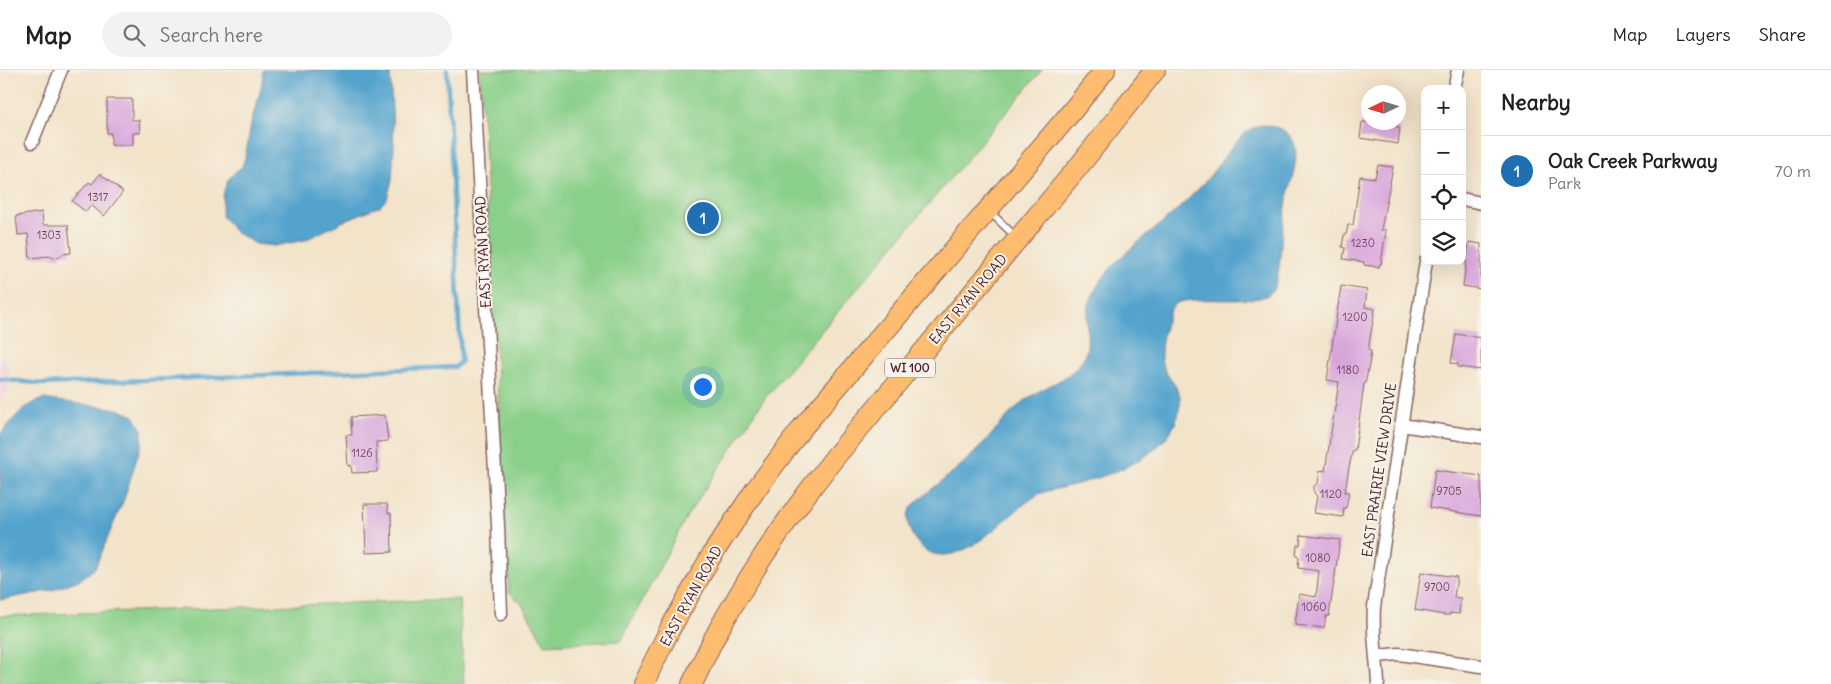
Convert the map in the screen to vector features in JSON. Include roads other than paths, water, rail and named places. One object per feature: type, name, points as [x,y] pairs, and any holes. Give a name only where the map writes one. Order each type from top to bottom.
[{"type":"main road","name":"EAST RYAN ROAD","points":[[643,684],[670,629],[713,554],[756,489],[802,428],[1105,70]]},
{"type":"main road","name":"EAST RYAN ROAD","points":[[692,684],[719,629],[765,552],[799,503],[835,456],[1079,166],[1155,70]]},
{"type":"street","points":[[32,142],[61,70]]},
{"type":"street","name":"EAST RYAN ROAD","points":[[473,70],[498,526],[500,614]]},
{"type":"street","points":[[1455,85],[1458,70]]},
{"type":"street","points":[[1466,200],[1481,202]]},
{"type":"street","name":"EAST PRAIRIE VIEW DRIVE","points":[[1378,684],[1373,623],[1374,607],[1425,265]]},
{"type":"street","points":[[1401,425],[1481,437]]},
{"type":"street","points":[[1377,656],[1399,654],[1481,666]]},
{"type":"lane","points":[[988,210],[1018,239]]},
{"type":"water","points":[[263,70],[390,70],[394,147],[392,180],[387,199],[380,206],[305,240],[274,246],[256,244],[235,232],[222,216],[223,195],[227,182],[242,167],[244,162],[251,124],[262,84]]},
{"type":"water","points":[[1262,125],[1272,126],[1287,133],[1295,146],[1296,154],[1282,233],[1278,276],[1272,291],[1268,295],[1259,298],[1247,300],[1189,300],[1179,302],[1173,306],[1165,325],[1161,357],[1166,372],[1180,397],[1180,405],[1178,416],[1171,431],[1160,445],[1146,456],[1112,473],[1039,494],[987,535],[959,552],[945,555],[931,553],[921,546],[909,528],[908,516],[912,507],[981,447],[1024,401],[1067,376],[1077,367],[1085,355],[1089,304],[1106,273],[1128,251],[1190,197],[1210,176],[1242,136],[1255,127]]},
{"type":"water","points":[[43,399],[118,409],[134,416],[142,430],[142,442],[124,499],[95,568],[81,579],[53,590],[0,600],[0,435],[24,409]]},
{"type":"waterway","points":[[0,379],[42,384],[455,367],[461,362],[447,70]]},
{"type":"place","name":"Oak Creek Parkway","points":[[703,218]]}]
